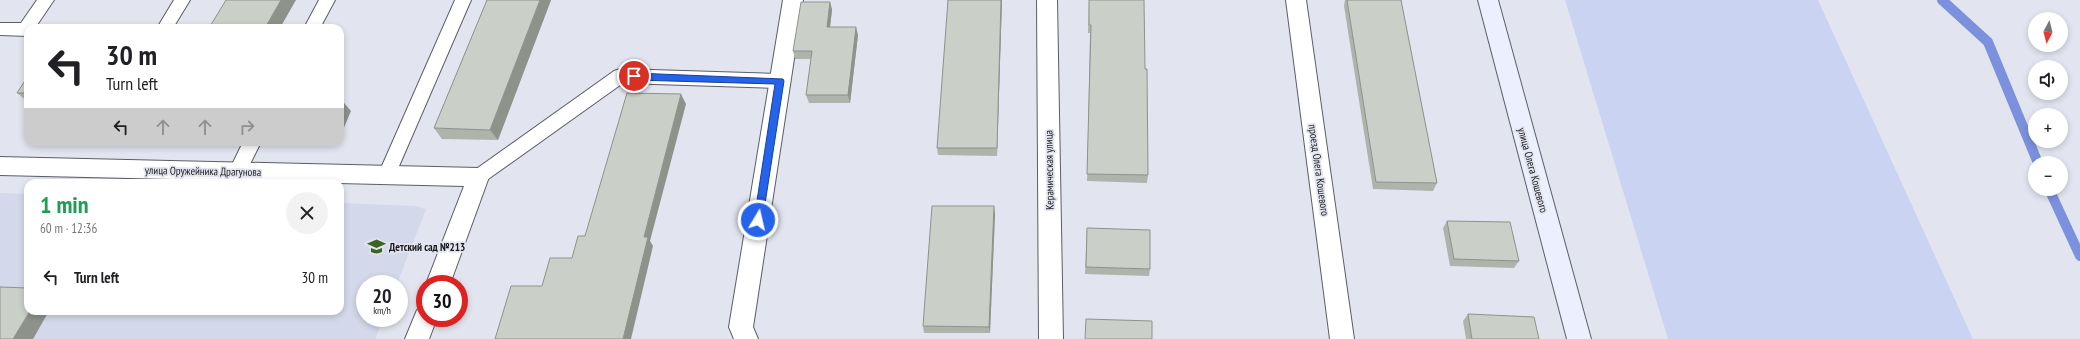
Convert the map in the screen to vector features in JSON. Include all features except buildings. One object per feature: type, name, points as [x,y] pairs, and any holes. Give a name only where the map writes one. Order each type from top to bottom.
[{"type":"main road","name":"улица Олега Кошевого","points":[[1488,0],[1579,339]]},
{"type":"street","points":[[740,335],[793,0]]},
{"type":"street","name":"Керамическая улица","points":[[1047,0],[1051,339]]},
{"type":"street","name":"проезд Олега Кошевого","points":[[1296,0],[1342,339]]},
{"type":"street","name":"улица Оружейника Драгунова","points":[[0,166],[478,177]]},
{"type":"street","points":[[441,275],[478,177]]},
{"type":"street","points":[[417,339],[422,327]]},
{"type":"lane","points":[[30,24],[46,0]]},
{"type":"lane","points":[[167,24],[182,0]]},
{"type":"lane","points":[[314,24],[327,0]]},
{"type":"lane","points":[[387,175],[463,0]]},
{"type":"lane","points":[[0,29],[24,30]]},
{"type":"lane","points":[[478,177],[620,76],[780,81]]},
{"type":"lane","points":[[238,172],[250,146]]},
{"type":"shaded area","points":[[1565,0],[1818,0],[1973,339],[1668,339]]},
{"type":"shaded area","name":"Детский сад №213","points":[[0,193],[24,194],[24,315],[344,315],[344,203],[415,206],[426,209],[400,275],[356,275],[356,327],[380,327],[375,339],[0,339]]},
{"type":"waterway","points":[[1942,0],[1988,42],[2035,156]]},
{"type":"waterway","points":[[2052,196],[2080,256]]},
{"type":"place","name":"Детский сад №213","points":[[376,247]]},
{"type":"route","points":[[634,76],[780,81],[758,220]]}]
